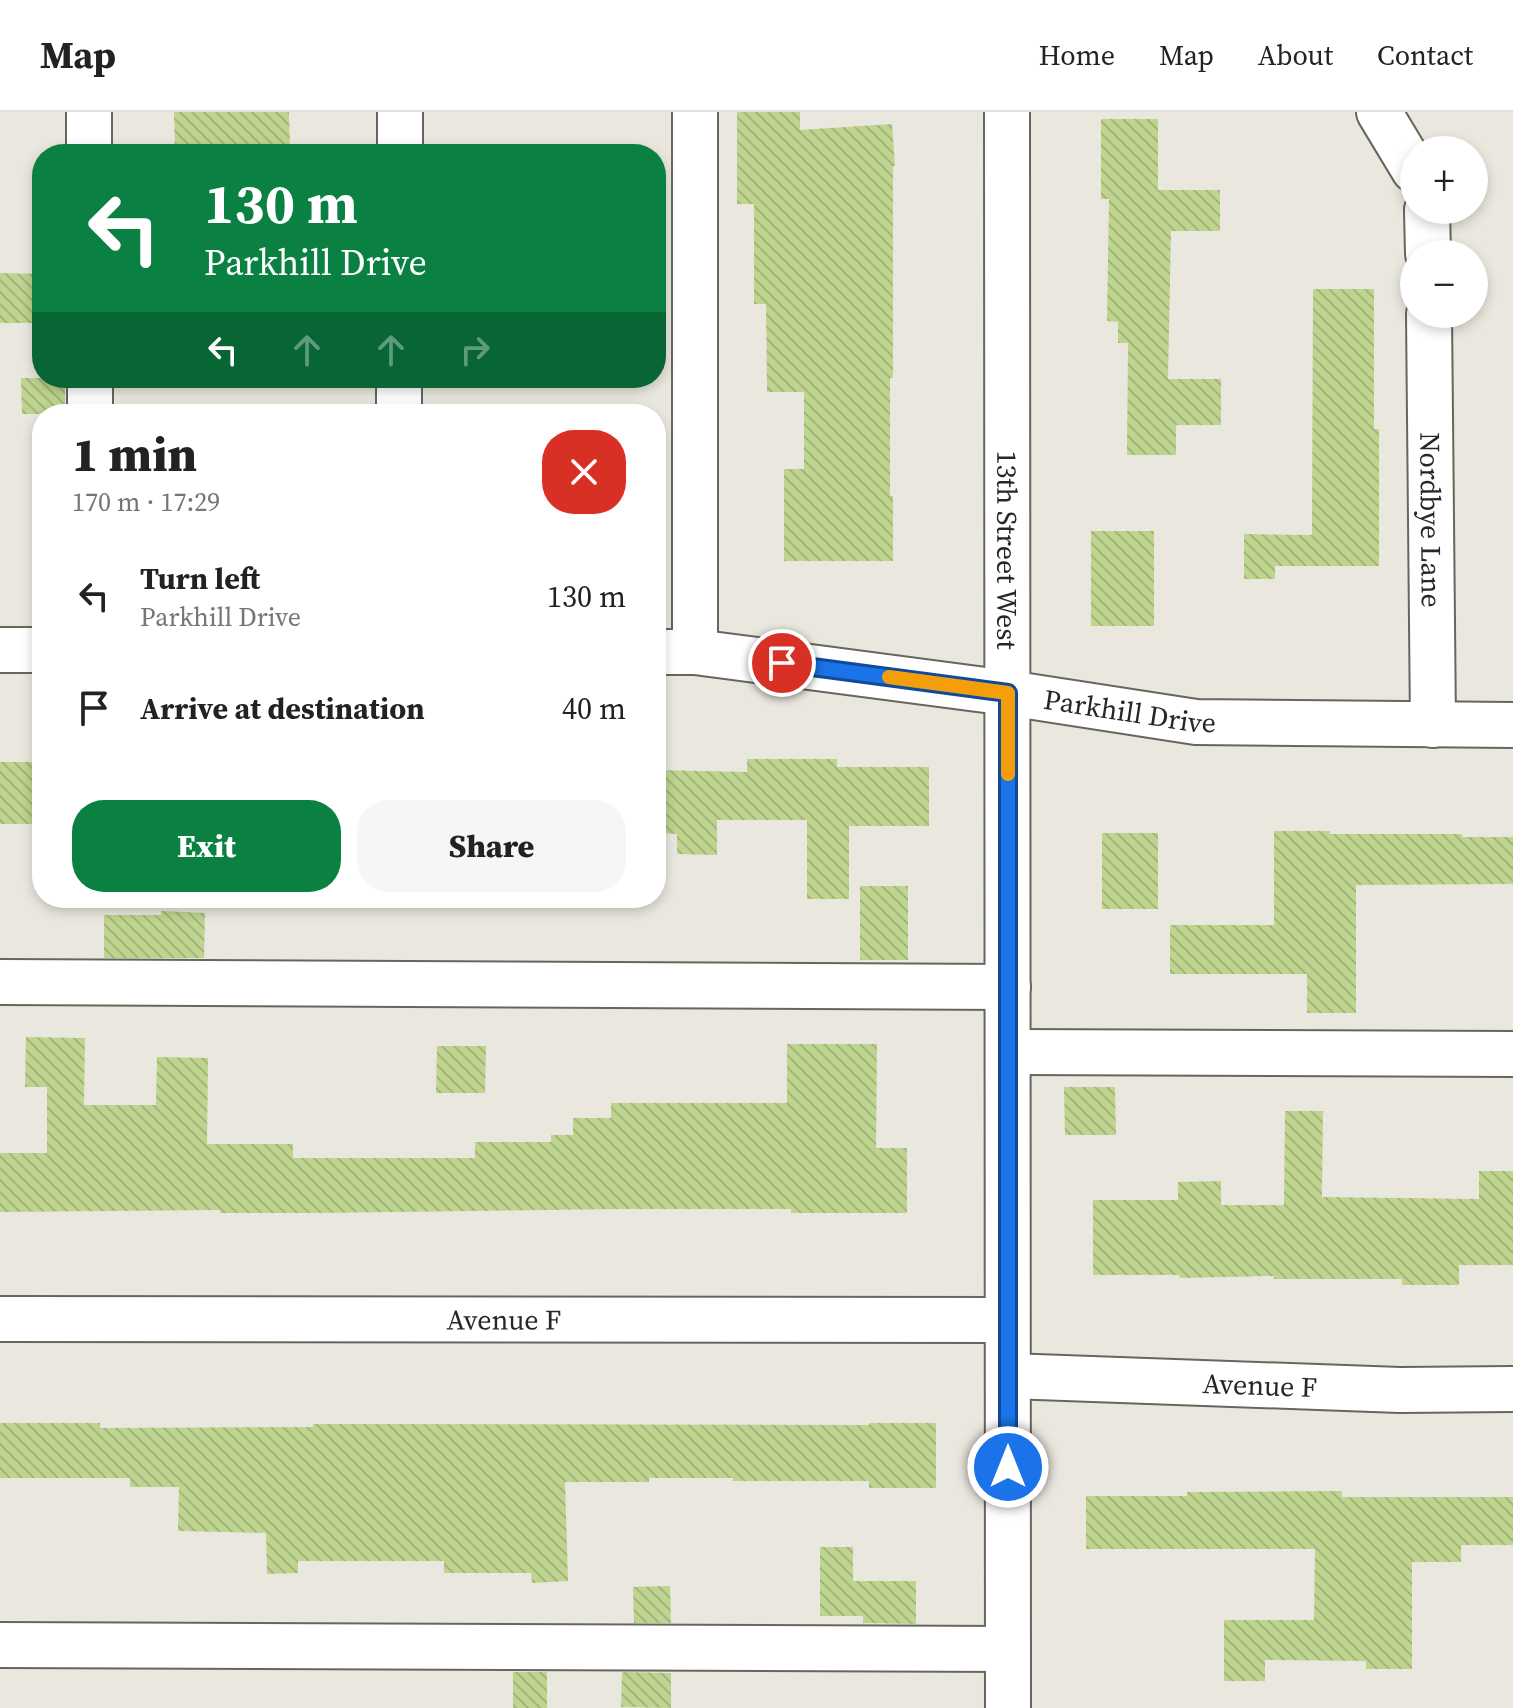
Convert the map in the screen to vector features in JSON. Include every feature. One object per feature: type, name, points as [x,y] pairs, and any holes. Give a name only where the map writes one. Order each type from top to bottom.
[{"type":"street","points":[[89,112],[89,144]]},
{"type":"street","points":[[400,112],[400,144]]},
{"type":"street","points":[[675,652],[695,112]]},
{"type":"street","name":"13th Street West","points":[[1007,112],[1008,1708]]},
{"type":"street","points":[[1379,112],[1400,147]]},
{"type":"street","name":"Nordbye Lane","points":[[1429,328],[1433,725]]},
{"type":"street","points":[[0,650],[32,650]]},
{"type":"street","name":"Parkhill Drive","points":[[675,652],[1008,693],[1196,722],[1513,725]]},
{"type":"street","points":[[0,982],[1008,987]]},
{"type":"street","points":[[1008,1052],[1513,1054]]},
{"type":"street","name":"Avenue F","points":[[0,1319],[1007,1320]]},
{"type":"street","name":"Avenue F","points":[[1008,1376],[1384,1389],[1513,1389]]},
{"type":"street","points":[[0,1645],[1008,1649]]},
{"type":"building","points":[[174,112],[289,112],[290,144],[175,144]]},
{"type":"building","points":[[737,112],[800,112],[800,130],[892,124],[895,166],[893,378],[890,378],[893,561],[784,561],[784,469],[804,469],[804,392],[767,392],[766,304],[754,304],[754,204],[737,204]]},
{"type":"building","points":[[1101,119],[1158,119],[1158,190],[1220,190],[1220,231],[1171,231],[1168,379],[1221,379],[1221,425],[1176,425],[1176,455],[1127,455],[1128,343],[1118,343],[1118,322],[1107,321],[1109,199],[1101,199]]},
{"type":"building","points":[[0,273],[32,274],[32,323],[0,323]]},
{"type":"building","points":[[1313,289],[1374,289],[1374,429],[1379,429],[1379,566],[1275,566],[1275,579],[1244,579],[1244,534],[1312,535]]},
{"type":"building","points":[[21,378],[32,378],[32,388],[65,388],[65,404],[32,404],[32,414],[22,414]]},
{"type":"building","points":[[1091,531],[1154,531],[1154,626],[1091,626]]},
{"type":"building","points":[[747,759],[837,759],[837,767],[929,767],[929,826],[849,826],[849,899],[807,899],[807,820],[717,820],[717,855],[677,854],[677,834],[666,833],[666,770],[747,772]]},
{"type":"building","points":[[0,762],[32,762],[32,824],[0,824]]},
{"type":"building","points":[[1274,831],[1513,837],[1513,884],[1356,885],[1356,1013],[1307,1013],[1307,974],[1170,974],[1170,925],[1274,925]]},
{"type":"building","points":[[1102,833],[1158,833],[1158,909],[1102,909]]},
{"type":"building","points":[[860,886],[908,886],[908,960],[860,960]]},
{"type":"building","points":[[161,911],[205,913],[204,958],[104,958],[104,915],[161,915]]},
{"type":"building","points":[[26,1037],[85,1038],[84,1105],[156,1105],[157,1057],[208,1058],[207,1144],[293,1144],[293,1158],[475,1158],[475,1142],[551,1142],[551,1135],[573,1135],[573,1118],[611,1118],[611,1103],[787,1103],[787,1044],[877,1044],[876,1148],[907,1148],[907,1213],[791,1213],[791,1209],[0,1212],[0,1153],[47,1153],[47,1087],[25,1087]]},
{"type":"building","points":[[437,1046],[486,1046],[485,1093],[436,1093]]},
{"type":"building","points":[[1064,1087],[1115,1087],[1116,1135],[1065,1135]]},
{"type":"building","points":[[1285,1111],[1323,1111],[1322,1197],[1479,1199],[1479,1171],[1513,1171],[1513,1265],[1459,1265],[1459,1285],[1402,1285],[1402,1279],[1093,1275],[1093,1200],[1178,1200],[1178,1182],[1221,1181],[1221,1205],[1284,1205]]},
{"type":"building","points":[[0,1423],[100,1423],[100,1428],[313,1427],[313,1424],[936,1423],[936,1488],[869,1488],[869,1481],[733,1481],[733,1478],[565,1482],[568,1581],[532,1583],[531,1573],[444,1573],[444,1561],[298,1561],[298,1573],[267,1574],[266,1533],[178,1531],[179,1487],[130,1487],[130,1478],[0,1478]]},
{"type":"building","points":[[1342,1491],[1342,1497],[1513,1497],[1513,1545],[1461,1545],[1461,1562],[1412,1562],[1412,1669],[1366,1669],[1366,1661],[1265,1660],[1265,1681],[1224,1681],[1224,1620],[1314,1620],[1315,1549],[1086,1549],[1086,1496]]},
{"type":"building","points":[[820,1547],[853,1547],[853,1581],[916,1581],[916,1624],[863,1623],[863,1616],[820,1616]]},
{"type":"building","points":[[670,1586],[671,1623],[634,1623],[633,1587]]},
{"type":"building","points":[[513,1672],[547,1672],[547,1708],[513,1708]]},
{"type":"building","points":[[622,1672],[671,1673],[671,1708],[621,1707]]},
{"type":"slow traffic","points":[[889,677],[1008,693],[1008,774]]},
{"type":"route","points":[[782,663],[1008,693],[1008,1467]]}]
